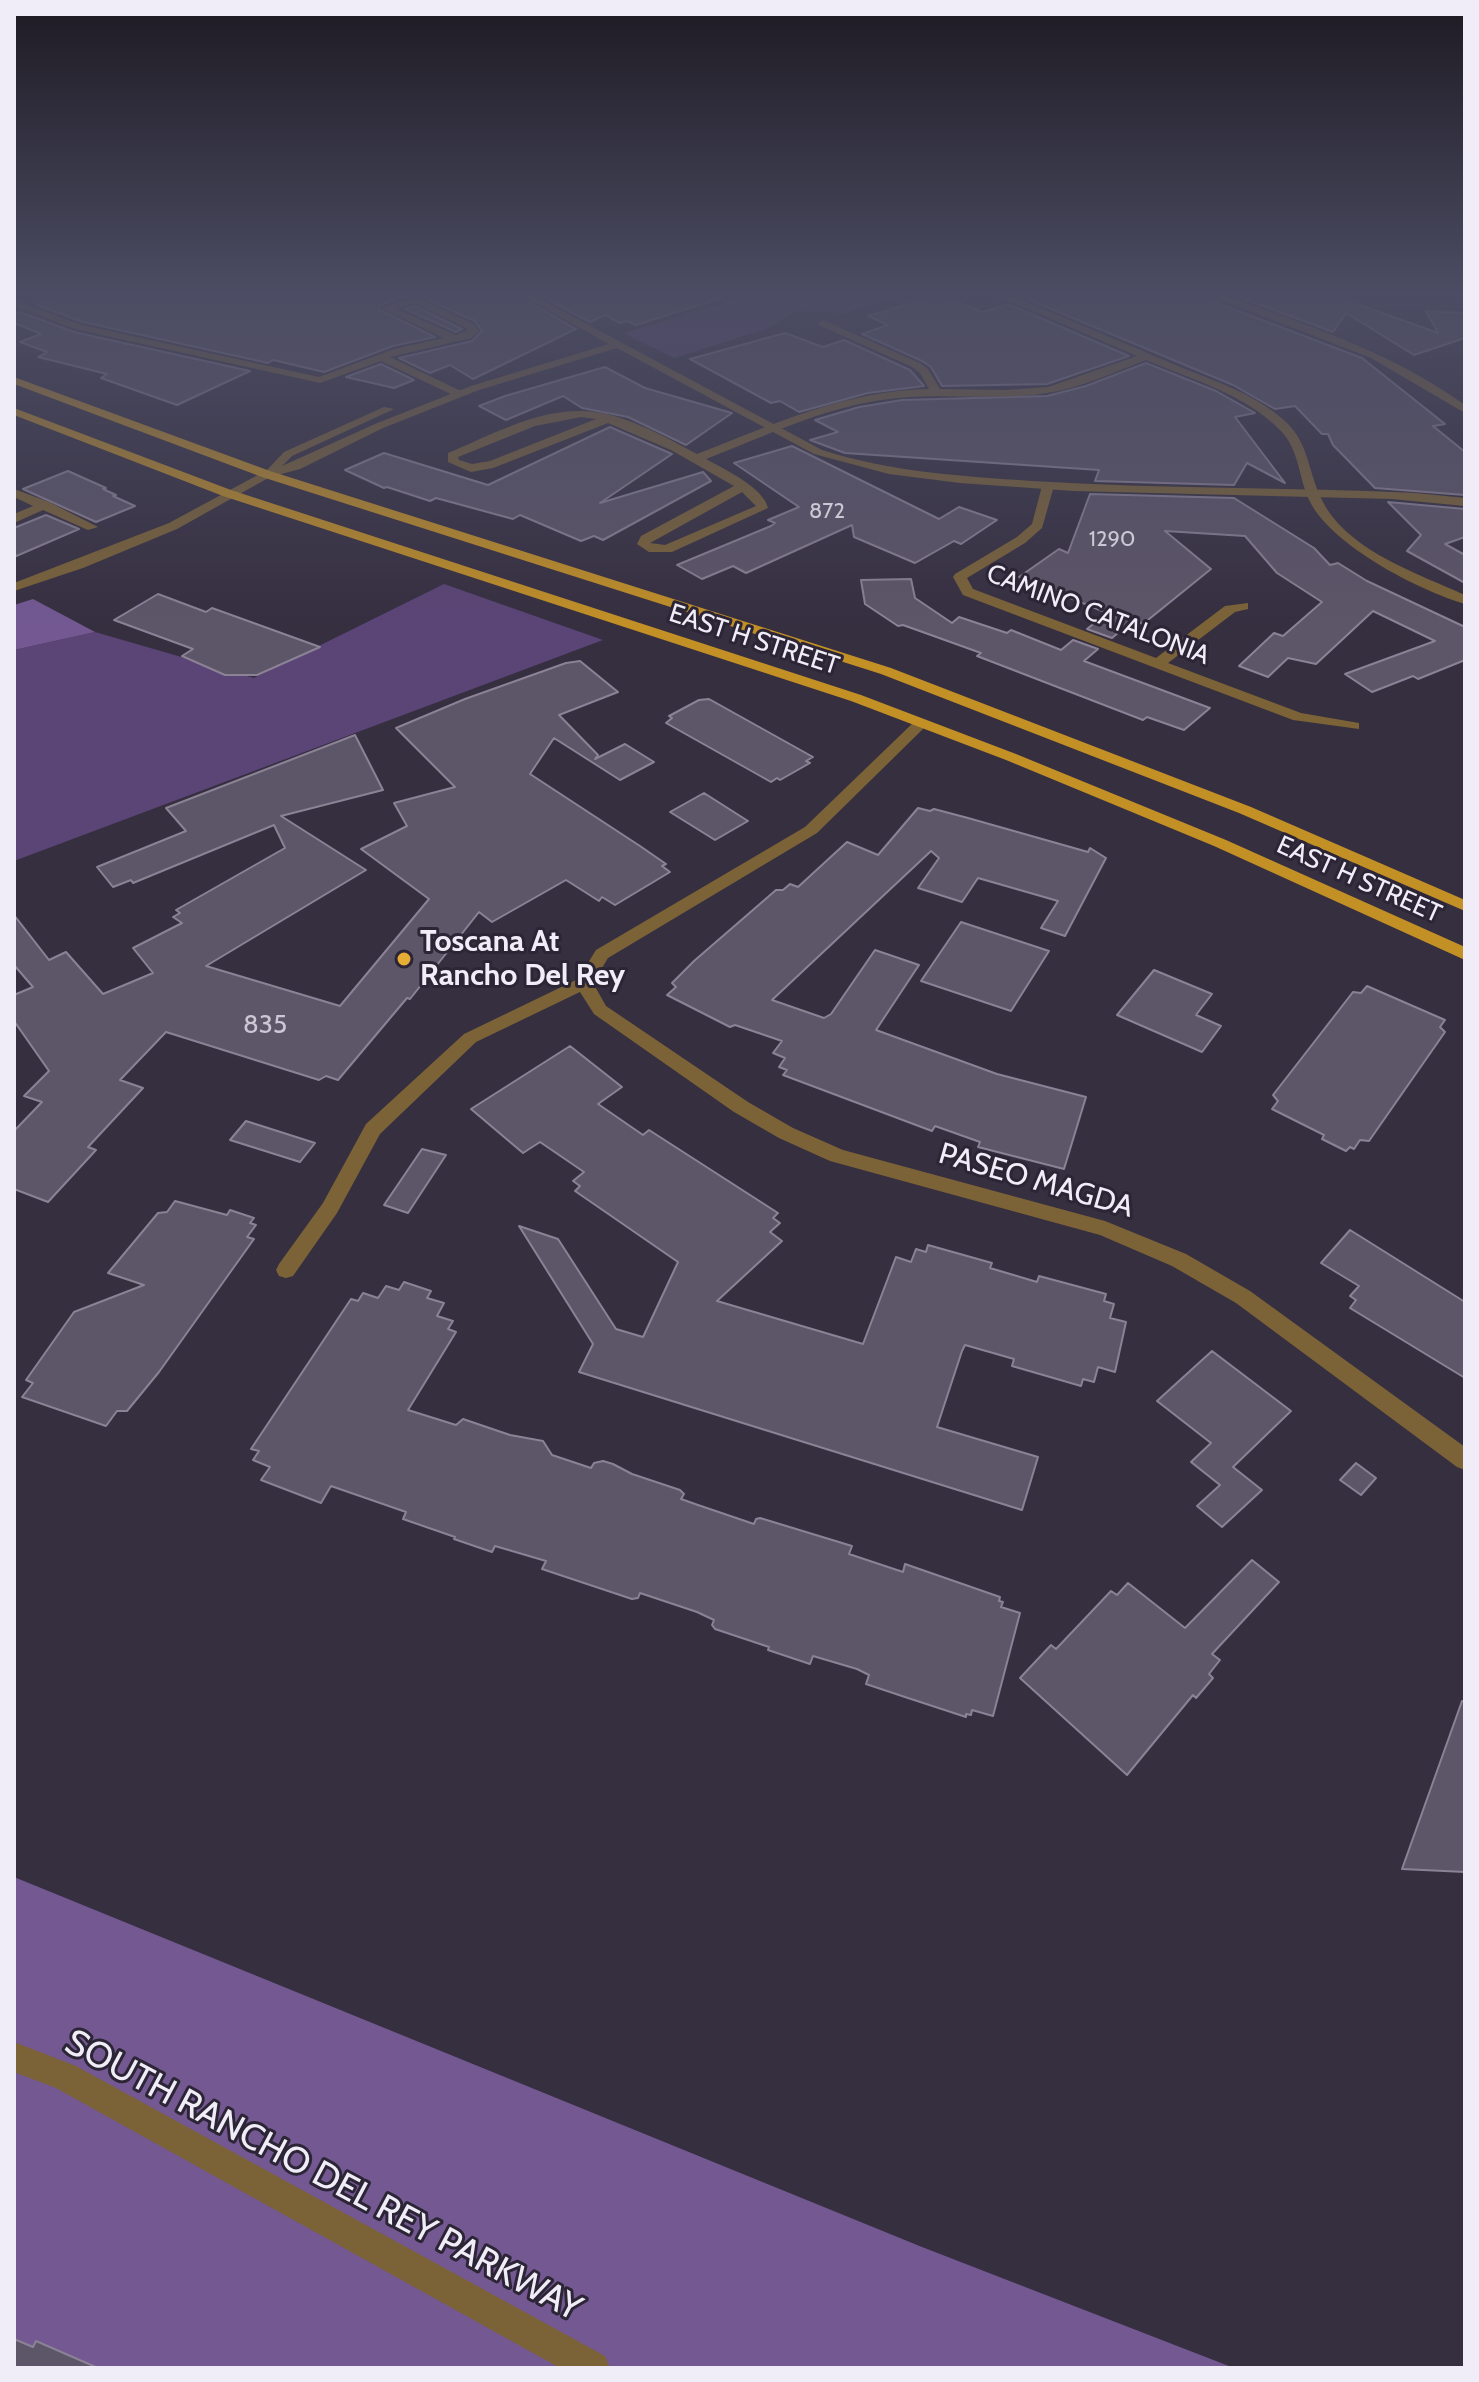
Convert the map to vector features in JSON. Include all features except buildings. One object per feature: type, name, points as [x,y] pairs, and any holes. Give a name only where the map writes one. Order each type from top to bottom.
[{"type":"main road","name":"EAST H STREET","points":[[79,404],[266,474],[886,671],[1245,810],[1465,906]]},
{"type":"main road","name":"EAST H STREET","points":[[14,411],[227,493],[856,698],[1011,757],[1220,843],[1465,954]]},
{"type":"street","points":[[266,474],[288,454],[400,404]]},
{"type":"street","points":[[14,587],[173,526],[227,493],[266,474],[296,466],[424,404]]},
{"type":"street","points":[[733,404],[818,452],[888,472],[1048,486],[1417,496],[1465,502]]},
{"type":"street","points":[[698,458],[849,404]]},
{"type":"street","points":[[1250,404],[1282,425],[1304,454],[1313,494],[1322,511],[1340,531],[1389,564],[1465,600]]},
{"type":"street","points":[[607,419],[478,468],[454,462],[452,455],[564,416],[589,414],[607,419],[698,458],[744,486],[761,502],[762,508],[667,549],[649,548],[643,544],[645,539],[744,486]]},
{"type":"street","name":"CAMINO CATALONIA","points":[[1048,486],[1038,525],[1021,540],[960,577],[968,592],[1298,717],[1354,726]]},
{"type":"street","points":[[14,493],[92,527]]},
{"type":"street","points":[[14,519],[45,505]]},
{"type":"street","points":[[1158,664],[1230,609],[1243,606]]},
{"type":"street","points":[[286,1270],[330,1208],[373,1129],[470,1038],[584,983],[602,954],[811,830],[920,724]]},
{"type":"street","name":"PASEO MAGDA","points":[[584,983],[600,1010],[741,1107],[786,1133],[837,1156],[1105,1229],[1179,1260],[1243,1297],[1465,1460]]},
{"type":"street","name":"SOUTH RANCHO DEL REY PARKWAY","points":[[14,2057],[65,2077],[593,2368]]},
{"type":"shaded area","points":[[444,584],[603,640],[14,861],[14,650],[95,632],[254,678]]},
{"type":"shaded area","points":[[33,599],[95,632],[14,650],[14,605]]},
{"type":"shaded area","points":[[14,1877],[922,2247],[1234,2368],[14,2368]]},
{"type":"place","name":"Toscana At Rancho Del Rey","points":[[404,959]]}]
